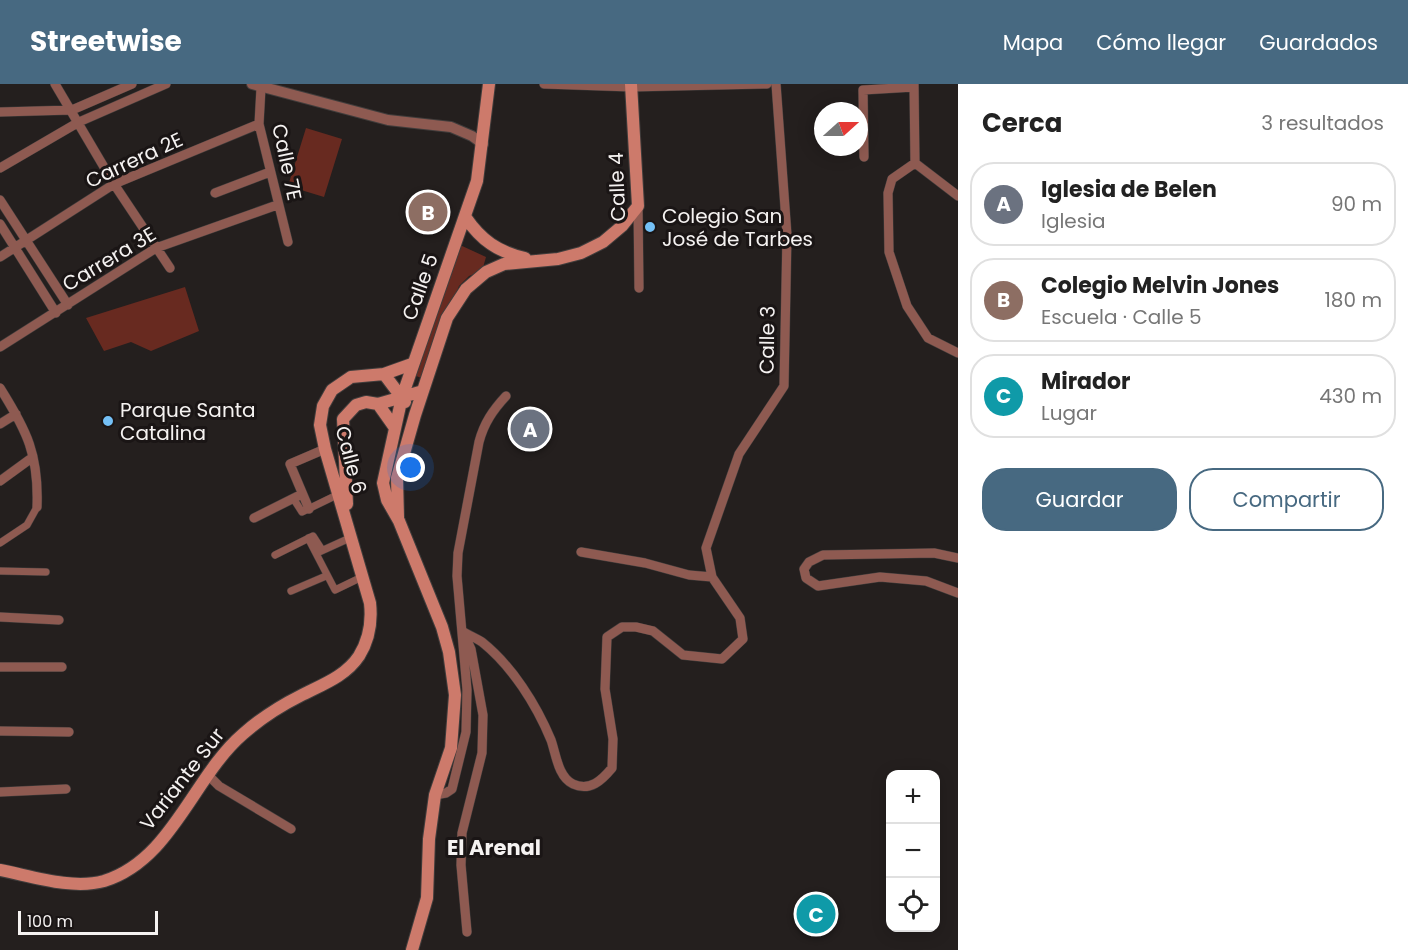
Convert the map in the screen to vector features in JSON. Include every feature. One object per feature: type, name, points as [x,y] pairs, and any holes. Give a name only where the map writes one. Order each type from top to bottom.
[{"type":"main road","name":"Calle 5","points":[[399,520],[387,500],[383,483],[402,397],[412,364],[466,218],[477,181],[489,84]]},
{"type":"main road","name":"Calle 4","points":[[631,85],[638,206]]},
{"type":"main road","points":[[466,218],[477,234],[494,247],[513,255],[533,259],[558,259],[581,253],[603,242],[622,226],[638,206]]},
{"type":"main road","name":"Calle 5","points":[[399,520],[397,478],[447,318],[466,289],[486,272],[504,264],[533,259]]},
{"type":"main road","name":"Calle 6","points":[[368,635],[371,614],[364,576],[325,449],[320,425],[323,406],[332,390],[351,377],[361,374],[384,374],[412,364]]},
{"type":"main road","points":[[384,374],[415,415]]},
{"type":"main road","name":"Calle 6","points":[[350,532],[343,419],[356,405],[366,402],[378,404],[423,391]]},
{"type":"main road","points":[[378,404],[395,428]]},
{"type":"main road","points":[[399,520],[449,652],[455,695],[451,748],[435,795],[429,839],[427,898],[412,950]]},
{"type":"main road","name":"Variante Sur","points":[[0,870],[66,882],[88,883],[103,881],[139,862],[159,840],[225,753],[243,734],[298,698],[345,673],[360,655],[368,635]]},
{"type":"street","points":[[55,84],[114,184],[170,268]]},
{"type":"street","points":[[0,112],[72,110],[132,84]]},
{"type":"street","points":[[0,168],[79,122],[166,84]]},
{"type":"street","points":[[544,84],[768,84]]},
{"type":"street","name":"Calle 3","points":[[712,577],[706,548],[739,454],[784,386],[787,235],[776,84]]},
{"type":"street","points":[[256,86],[388,120],[451,127],[472,135],[483,144]]},
{"type":"street","name":"Calle 7E","points":[[256,86],[259,124],[288,242]]},
{"type":"street","points":[[864,157],[863,90],[914,86],[915,163]]},
{"type":"street","name":"Carrera 2E","points":[[0,257],[114,184],[259,124]]},
{"type":"street","points":[[915,163],[958,196]]},
{"type":"street","points":[[915,163],[892,179],[888,193],[889,252],[907,306],[928,338],[958,353]]},
{"type":"street","points":[[214,193],[270,172]]},
{"type":"street","points":[[0,200],[68,305]]},
{"type":"street","name":"Carrera 3E","points":[[0,347],[156,248],[278,205]]},
{"type":"street","name":"Calle 4","points":[[638,206],[639,288]]},
{"type":"street","points":[[0,224],[56,312]]},
{"type":"street","points":[[0,388],[24,427],[33,457],[38,486],[37,507],[27,525],[0,543]]},
{"type":"street","points":[[435,795],[446,794],[452,789],[464,747],[467,690],[457,576],[458,553],[478,442],[488,418],[506,396]]},
{"type":"street","points":[[0,424],[16,414]]},
{"type":"street","points":[[325,449],[290,465],[297,496],[306,511],[339,494]]},
{"type":"street","points":[[0,481],[33,457]]},
{"type":"street","points":[[254,518],[297,496]]},
{"type":"street","points":[[319,552],[350,532]]},
{"type":"street","points":[[275,555],[311,537],[319,552],[326,576],[335,590],[364,576]]},
{"type":"street","points":[[462,631],[480,640],[506,667],[537,710],[562,775],[573,784],[587,786],[600,783],[612,768],[613,739],[605,689],[607,637],[622,627],[636,627],[652,631],[683,655],[722,659],[743,639],[740,618],[712,577],[689,575],[645,563],[581,552]]},
{"type":"street","points":[[958,558],[934,553],[823,555],[809,562],[804,569],[806,578],[818,586],[880,577],[926,580],[958,593]]},
{"type":"street","points":[[0,571],[46,572]]},
{"type":"street","points":[[291,591],[326,576]]},
{"type":"street","points":[[0,617],[59,620]]},
{"type":"street","points":[[462,631],[471,649],[483,715],[482,753],[462,833],[461,865],[467,932]]},
{"type":"street","points":[[0,667],[62,667]]},
{"type":"street","points":[[0,731],[69,732]]},
{"type":"street","points":[[208,776],[219,786],[291,829]]},
{"type":"street","points":[[0,792],[66,789]]},
{"type":"shaded area","points":[[306,128],[342,139],[324,197],[288,186]]},
{"type":"shaded area","points":[[460,245],[486,257],[482,271],[469,276],[459,286],[421,378],[412,374]]},
{"type":"shaded area","points":[[185,287],[199,331],[151,351],[131,342],[104,351],[86,318]]},
{"type":"place","name":"Colegio Melvin Jones","points":[[428,212]]},
{"type":"place","name":"Colegio San José de Tarbes","points":[[650,227]]},
{"type":"place","name":"Parque Santa Catalina","points":[[108,421]]},
{"type":"place","name":"Iglesia de Belen","points":[[530,429]]},
{"type":"place","name":"Mirador","points":[[816,914]]},
{"type":"district","name":"El Arenal","points":[[494,847]]}]
